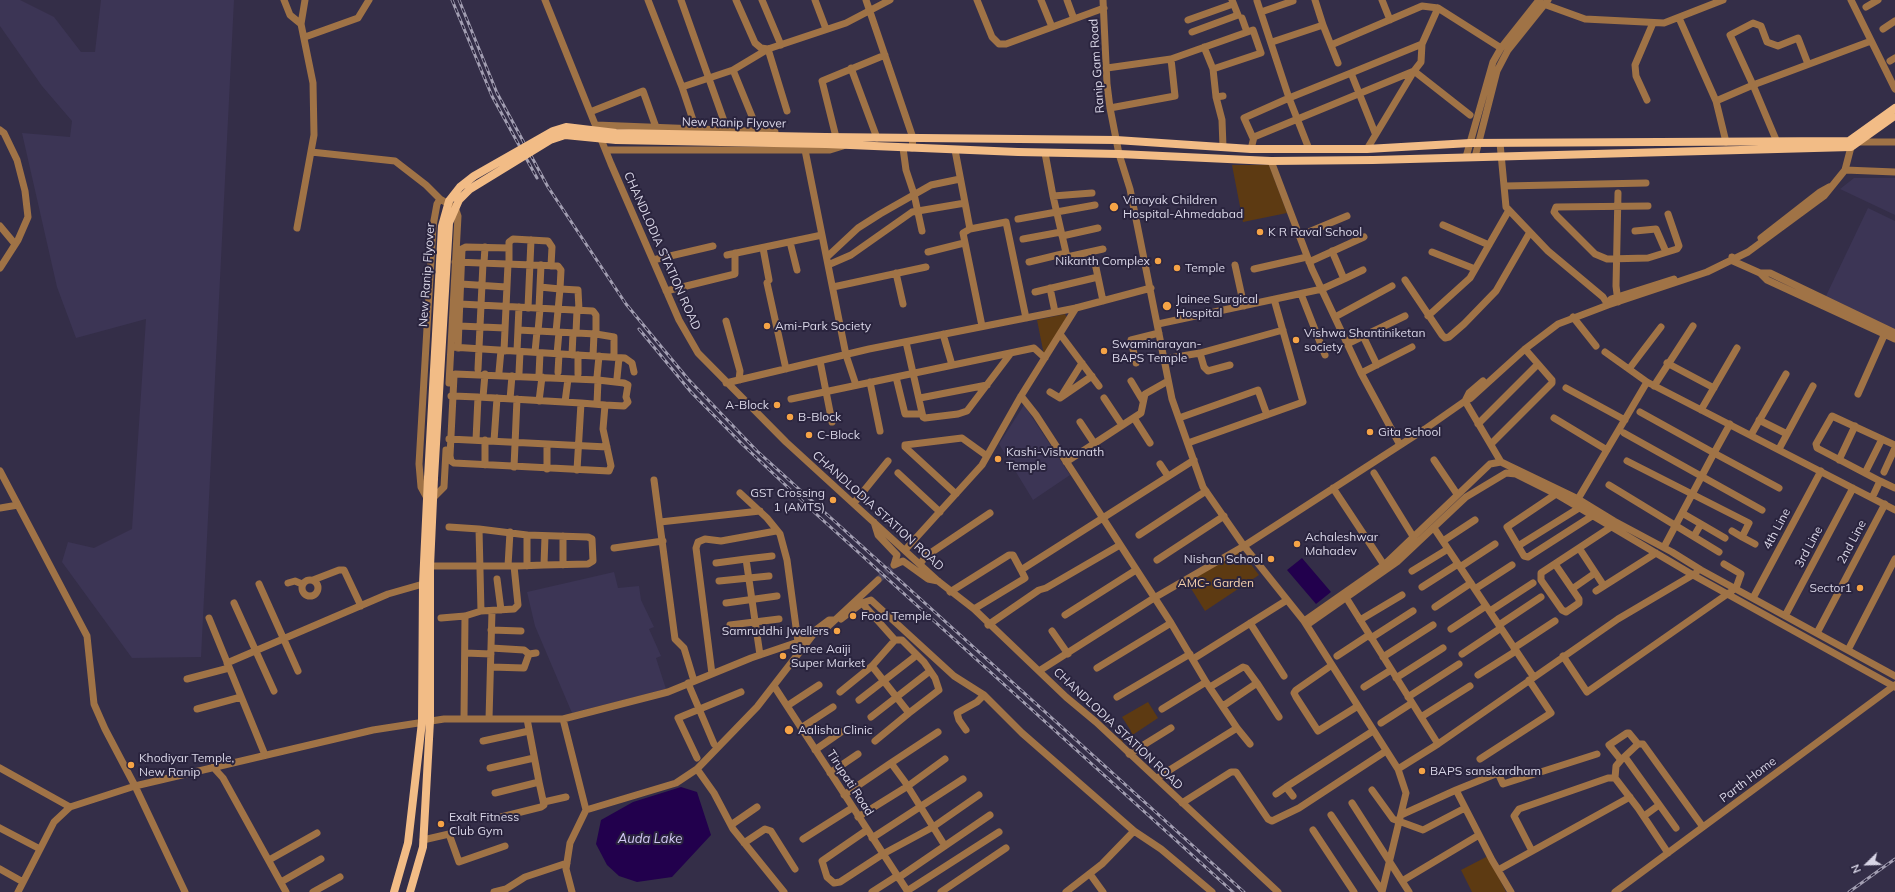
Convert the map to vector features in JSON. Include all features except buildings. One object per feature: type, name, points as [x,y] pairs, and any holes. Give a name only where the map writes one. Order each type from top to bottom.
[{"type":"main road","points":[[1850,144],[1895,108]]},
{"type":"main road","points":[[1850,144],[1859,142],[1895,115]]},
{"type":"main road","name":"New Ranip Flyover","points":[[430,498],[442,226],[449,201],[460,187],[474,176],[553,131],[566,127],[616,133],[826,141],[843,146],[1119,154],[1271,161],[1471,157],[1850,144]]},
{"type":"main road","name":"New Ranip Flyover","points":[[826,141],[836,137],[1116,140],[1223,147],[1309,149],[1367,149],[1470,143],[1777,142],[1850,144]]},
{"type":"main road","points":[[410,892],[424,840],[430,498]]},
{"type":"main road","points":[[394,892],[408,843],[426,722],[423,584],[430,498]]},
{"type":"street","points":[[284,0],[290,14],[301,24]]},
{"type":"street","points":[[297,228],[314,135],[314,83],[301,24],[305,0]]},
{"type":"street","points":[[305,37],[358,18],[369,0]]},
{"type":"street","name":"CHANDLODIA STATION ROAD","points":[[545,0],[590,112],[666,291],[679,320],[698,353],[786,442],[950,592],[974,609],[988,625],[1278,892]]},
{"type":"street","points":[[648,0],[682,87],[696,128]]},
{"type":"street","points":[[681,0],[724,121]]},
{"type":"street","points":[[736,0],[755,43],[761,48],[768,49]]},
{"type":"street","points":[[762,0],[781,45]]},
{"type":"street","points":[[815,0],[826,29]]},
{"type":"street","points":[[866,0],[886,55],[913,138],[912,148]]},
{"type":"street","points":[[682,87],[733,70],[768,49],[846,23],[890,0]]},
{"type":"street","points":[[977,0],[992,37],[999,44],[1006,44],[1104,8]]},
{"type":"street","points":[[1041,0],[1052,27]]},
{"type":"street","points":[[1067,0],[1074,19]]},
{"type":"street","name":"Ranip Gam Road","points":[[1103,0],[1110,108],[1119,154],[1128,180],[1172,398],[1206,491],[1244,546],[1306,623],[1398,769],[1406,793],[1382,892]]},
{"type":"street","points":[[1315,0],[1338,63]]},
{"type":"street","points":[[1382,0],[1390,20]]},
{"type":"street","points":[[1542,2],[1585,19],[1664,23],[1723,0]]},
{"type":"street","points":[[1851,0],[1895,89]]},
{"type":"street","points":[[1866,7],[1878,0]]},
{"type":"street","points":[[1257,1],[1309,149]]},
{"type":"street","points":[[1261,12],[1293,1]]},
{"type":"street","points":[[1188,20],[1232,2],[1238,15],[1192,32]]},
{"type":"street","points":[[1471,157],[1470,143],[1489,74],[1501,48],[1542,2]]},
{"type":"street","points":[[1471,157],[1478,144],[1497,71],[1508,50],[1542,2]]},
{"type":"street","points":[[1331,45],[1422,6],[1438,8],[1501,48]]},
{"type":"street","points":[[1367,149],[1375,133],[1421,62],[1422,44],[1438,8]]},
{"type":"street","points":[[1242,18],[1247,32]]},
{"type":"street","points":[[1679,18],[1716,101],[1726,142]]},
{"type":"street","points":[[1883,29],[1895,21]]},
{"type":"street","points":[[1647,100],[1636,76],[1635,65],[1652,23]]},
{"type":"street","points":[[1777,142],[1730,35],[1753,23],[1761,26],[1767,42],[1778,46],[1798,38],[1808,64]]},
{"type":"street","points":[[1272,42],[1324,25]]},
{"type":"street","points":[[1107,68],[1171,59],[1253,30],[1260,53],[1213,69]]},
{"type":"street","points":[[1716,101],[1808,64],[1871,41]]},
{"type":"street","points":[[1252,148],[1253,138],[1244,118],[1422,44]]},
{"type":"street","points":[[1204,47],[1213,69],[1220,97],[1223,147]]},
{"type":"street","points":[[768,49],[787,111]]},
{"type":"street","points":[[836,137],[822,81],[886,55]]},
{"type":"street","points":[[1110,108],[1175,96],[1171,59]]},
{"type":"street","points":[[851,68],[877,138]]},
{"type":"street","points":[[733,70],[758,132]]},
{"type":"street","points":[[1253,138],[1414,72]]},
{"type":"street","points":[[1414,72],[1470,115]]},
{"type":"street","points":[[1351,73],[1375,133]]},
{"type":"street","points":[[590,112],[643,92],[656,127],[662,150]]},
{"type":"street","points":[[596,125],[827,134],[836,137]]},
{"type":"street","points":[[0,130],[4,133],[17,160],[25,191],[28,217],[15,244],[0,268]]},
{"type":"street","points":[[1859,142],[1895,142]]},
{"type":"street","points":[[1500,143],[1506,207],[1548,251],[1607,303]]},
{"type":"street","points":[[1465,401],[1469,393],[1545,327],[1571,313],[1707,272],[1773,235],[1824,196],[1845,170],[1850,144]]},
{"type":"street","points":[[606,150],[830,150],[843,146]]},
{"type":"street","points":[[904,148],[906,170],[914,194],[922,231]]},
{"type":"street","points":[[805,150],[846,355],[856,386]]},
{"type":"street","points":[[955,150],[970,229]]},
{"type":"street","points":[[311,152],[395,161],[426,185],[440,199],[452,206],[458,216],[458,262],[454,348],[444,487],[430,498],[421,487],[419,464],[433,226],[437,204],[440,199]]},
{"type":"street","points":[[1045,153],[1056,211],[1067,257],[1103,249]]},
{"type":"street","points":[[1271,161],[1308,260],[1361,373],[1400,445]]},
{"type":"street","points":[[1845,170],[1895,172]]},
{"type":"street","points":[[827,257],[858,228],[931,184],[960,179]]},
{"type":"street","points":[[1505,186],[1646,183]]},
{"type":"street","points":[[1053,196],[1092,193]]},
{"type":"street","points":[[1617,300],[1618,193]]},
{"type":"street","points":[[828,265],[851,255],[912,212],[965,203]]},
{"type":"street","points":[[1018,219],[1095,205]]},
{"type":"street","points":[[1648,206],[1556,207],[1554,212],[1595,254],[1601,258],[1648,258],[1677,249],[1679,246],[1668,214]]},
{"type":"street","points":[[1428,316],[1464,285],[1475,269],[1509,210]]},
{"type":"street","points":[[1299,236],[1347,216]]},
{"type":"street","points":[[982,326],[963,233],[970,229],[1006,222],[1026,318]]},
{"type":"street","points":[[1443,225],[1489,245]]},
{"type":"street","points":[[0,226],[15,244]]},
{"type":"street","points":[[1023,239],[1098,228]]},
{"type":"street","points":[[1635,231],[1656,229],[1666,252]]},
{"type":"street","points":[[1405,280],[1428,316],[1445,338],[1464,324],[1496,291],[1530,232]]},
{"type":"street","points":[[666,291],[735,274],[731,254],[822,235]]},
{"type":"street","points":[[1254,269],[1308,260],[1332,252],[1364,237]]},
{"type":"street","points":[[499,372],[506,307],[508,248],[510,239],[548,241],[551,243],[551,266]]},
{"type":"street","points":[[528,308],[531,240]]},
{"type":"street","points":[[790,242],[797,270]]},
{"type":"street","points":[[928,252],[964,243]]},
{"type":"street","points":[[653,260],[713,246]]},
{"type":"street","points":[[478,369],[485,247]]},
{"type":"street","points":[[454,348],[459,326],[461,284],[458,262],[462,249],[485,247],[508,248]]},
{"type":"street","points":[[763,248],[768,281],[786,369]]},
{"type":"street","points":[[1332,252],[1344,279]]},
{"type":"street","points":[[1432,252],[1475,269]]},
{"type":"street","points":[[1029,262],[1066,254]]},
{"type":"street","points":[[1732,259],[1760,273],[1767,280],[1886,332],[1895,338]]},
{"type":"street","points":[[458,262],[560,267],[557,332],[558,372]]},
{"type":"street","points":[[1095,264],[1104,300]]},
{"type":"street","points":[[539,401],[540,376],[537,353],[541,265]]},
{"type":"street","points":[[832,287],[926,266]]},
{"type":"street","points":[[1235,266],[1244,306]]},
{"type":"street","points":[[1158,324],[1322,289],[1363,270]]},
{"type":"street","points":[[896,273],[903,304]]},
{"type":"street","points":[[1034,292],[1098,277]]},
{"type":"street","points":[[461,284],[506,287]]},
{"type":"street","points":[[1335,316],[1392,286]]},
{"type":"street","points":[[540,287],[578,290],[578,310],[575,333],[575,355],[578,374]]},
{"type":"street","points":[[1050,288],[1055,312]]},
{"type":"street","points":[[726,383],[943,334],[1076,308],[1151,288]]},
{"type":"street","points":[[1301,294],[1325,355]]},
{"type":"street","points":[[1188,444],[1303,402],[1274,299]]},
{"type":"street","points":[[1039,671],[1154,598],[1244,546],[1471,398],[1546,331],[1573,317],[1607,303]]},
{"type":"street","points":[[460,304],[595,312],[598,379],[597,404]]},
{"type":"street","points":[[514,467],[514,399],[515,374],[519,352],[519,308]]},
{"type":"street","points":[[905,550],[982,465],[1021,396],[1076,308]]},
{"type":"street","points":[[1347,344],[1405,316]]},
{"type":"street","points":[[1573,317],[1596,346]]},
{"type":"street","points":[[726,321],[740,371],[739,380]]},
{"type":"street","points":[[459,326],[504,328]]},
{"type":"street","points":[[1578,499],[1625,420],[1693,326]]},
{"type":"street","points":[[1629,369],[1661,327]]},
{"type":"street","points":[[518,330],[595,334],[614,337],[618,378]]},
{"type":"street","points":[[1164,359],[1200,353],[1283,330]]},
{"type":"street","points":[[1886,332],[1895,333]]},
{"type":"street","points":[[1858,394],[1886,332]]},
{"type":"street","points":[[1136,363],[1131,340],[1160,333]]},
{"type":"street","points":[[943,334],[952,365]]},
{"type":"street","points":[[1060,334],[1099,386]]},
{"type":"street","points":[[1362,336],[1377,365]]},
{"type":"street","points":[[906,342],[920,398],[922,414],[925,418],[963,413],[987,385],[1011,353]]},
{"type":"street","points":[[1361,373],[1412,347]]},
{"type":"street","points":[[454,348],[616,357],[628,359],[632,363],[634,372]]},
{"type":"street","points":[[791,399],[1034,348],[1045,358]]},
{"type":"street","points":[[1702,410],[1737,348]]},
{"type":"street","points":[[1490,444],[1552,383],[1552,380],[1525,350]]},
{"type":"street","points":[[1605,352],[1651,384],[1895,510]]},
{"type":"street","points":[[1200,353],[1204,368],[1208,372],[1230,366]]},
{"type":"street","points":[[820,361],[832,422]]},
{"type":"street","points":[[1060,398],[1082,362]]},
{"type":"street","points":[[1667,363],[1714,388]]},
{"type":"street","points":[[1478,424],[1538,364]]},
{"type":"street","points":[[455,374],[515,374],[568,379],[598,379],[624,383],[628,386],[626,397],[628,402],[626,406],[450,395],[455,374]]},
{"type":"street","points":[[476,440],[480,397],[485,374]]},
{"type":"street","points":[[1751,435],[1786,374]]},
{"type":"street","points":[[1060,398],[1092,376]]},
{"type":"street","points":[[896,377],[905,414],[922,414]]},
{"type":"street","points":[[565,402],[568,379]]},
{"type":"street","points":[[1066,462],[1141,413],[1145,394],[1168,380]]},
{"type":"street","points":[[870,382],[880,431]]},
{"type":"street","points":[[1131,382],[1143,401]]},
{"type":"street","points":[[920,398],[987,385]]},
{"type":"street","points":[[1779,449],[1813,386]]},
{"type":"street","points":[[1566,388],[1625,420]]},
{"type":"street","points":[[1179,418],[1258,390],[1267,415]]},
{"type":"street","points":[[1050,392],[1060,398]]},
{"type":"street","points":[[1021,396],[1120,545],[1208,684],[1250,744]]},
{"type":"street","points":[[494,441],[497,398]]},
{"type":"street","points":[[1104,398],[1122,425]]},
{"type":"street","points":[[1465,401],[1501,462],[1578,499],[1656,553],[1693,575],[1894,686]]},
{"type":"street","points":[[577,470],[581,403]]},
{"type":"street","points":[[448,439],[451,461],[454,463],[609,471],[611,466],[606,447],[603,422],[605,405]]},
{"type":"street","points":[[1640,412],[1778,488]]},
{"type":"street","points":[[1884,472],[1895,447],[1856,426],[1832,416],[1816,444],[1817,448],[1880,482],[1893,487],[1895,480]]},
{"type":"street","points":[[1134,418],[1150,444]]},
{"type":"street","points":[[1554,418],[1607,450]]},
{"type":"street","points":[[1759,420],[1787,434]]},
{"type":"street","points":[[1080,422],[1094,443]]},
{"type":"street","points":[[1664,547],[1730,424]]},
{"type":"street","points":[[1838,460],[1856,426]]},
{"type":"street","points":[[1624,434],[1762,510]]},
{"type":"street","points":[[956,494],[905,447],[905,445],[962,438],[987,456]]},
{"type":"street","points":[[448,439],[606,447]]},
{"type":"street","points":[[1865,473],[1882,439]]},
{"type":"street","points":[[485,440],[485,465]]},
{"type":"street","points":[[547,444],[547,469]]},
{"type":"street","points":[[1021,570],[1194,460]]},
{"type":"street","points":[[1434,460],[1457,494]]},
{"type":"street","points":[[1626,460],[1749,523],[1742,537]]},
{"type":"street","points":[[854,503],[888,461]]},
{"type":"street","points":[[1306,623],[1384,565],[1490,464],[1501,462]]},
{"type":"street","points":[[1160,464],[1168,476]]},
{"type":"street","points":[[0,471],[87,636],[94,704],[185,892]]},
{"type":"street","name":"4th Line","points":[[1753,598],[1821,471]]},
{"type":"street","points":[[898,473],[940,512]]},
{"type":"street","points":[[1374,473],[1414,538]]},
{"type":"street","points":[[1306,623],[1347,599],[1397,562],[1466,497],[1506,473],[1516,474],[1556,494],[1592,516],[1664,547],[1702,570],[1895,676]]},
{"type":"street","points":[[654,480],[675,639],[684,648],[691,682],[699,709],[714,744]]},
{"type":"street","points":[[1872,498],[1880,482]]},
{"type":"street","points":[[1609,485],[1719,552]]},
{"type":"street","points":[[1333,488],[1384,565]]},
{"type":"street","name":"3rd Line","points":[[1785,616],[1853,488]]},
{"type":"street","points":[[1139,535],[1206,491]]},
{"type":"street","points":[[740,493],[780,534],[787,560],[798,642]]},
{"type":"street","points":[[1556,494],[1509,524],[1508,530],[1524,556],[1528,557],[1592,516]]},
{"type":"street","name":"2nd Line","points":[[1817,633],[1885,504]]},
{"type":"street","points":[[0,508],[18,505]]},
{"type":"street","points":[[1518,546],[1579,508]]},
{"type":"street","points":[[660,522],[760,512]]},
{"type":"street","points":[[920,564],[926,556],[990,513]]},
{"type":"street","points":[[1682,513],[1725,538]]},
{"type":"street","points":[[1157,560],[1224,516]]},
{"type":"street","points":[[1443,541],[1475,520]]},
{"type":"street","points":[[874,522],[878,535],[897,555],[894,565],[903,561],[931,581],[938,581]]},
{"type":"street","points":[[1694,536],[1701,524]]},
{"type":"street","points":[[1555,564],[1579,599],[1579,603],[1566,612],[1562,610],[1540,576],[1541,573],[1614,525]]},
{"type":"street","points":[[430,566],[563,565],[588,564],[593,561],[590,538],[527,535],[450,526]]},
{"type":"street","points":[[1434,528],[1515,649],[1551,713],[1480,759]]},
{"type":"street","points":[[479,529],[481,611]]},
{"type":"street","points":[[1704,543],[1712,530]]},
{"type":"street","points":[[712,674],[696,548],[698,542],[705,539],[721,541],[776,531]]},
{"type":"street","points":[[1732,531],[1755,544]]},
{"type":"street","points":[[441,618],[466,616],[481,611],[514,609],[518,605],[511,566],[510,532]]},
{"type":"street","points":[[527,535],[527,566]]},
{"type":"street","points":[[544,565],[545,536]]},
{"type":"street","points":[[563,536],[563,565]]},
{"type":"street","points":[[614,548],[663,541]]},
{"type":"street","points":[[1422,587],[1495,544]]},
{"type":"street","points":[[988,625],[1038,590],[1046,588],[1120,545]]},
{"type":"street","points":[[1579,548],[1604,586]]},
{"type":"street","points":[[1412,571],[1448,549]]},
{"type":"street","points":[[1596,592],[1656,553]]},
{"type":"street","points":[[950,592],[1009,555],[1013,555],[1025,578],[974,609]]},
{"type":"street","points":[[716,563],[772,556]]},
{"type":"street","points":[[746,559],[760,655]]},
{"type":"street","points":[[1848,650],[1895,559]]},
{"type":"street","points":[[1563,656],[1587,692],[1736,588],[1741,574],[1724,564]]},
{"type":"street","points":[[1435,607],[1512,565]]},
{"type":"street","points":[[302,584],[307,580],[313,580],[339,570],[344,570],[361,606]]},
{"type":"street","points":[[1065,615],[1136,570]]},
{"type":"street","points":[[1398,769],[1438,744],[1618,619],[1702,570]]},
{"type":"street","points":[[1572,589],[1595,573]]},
{"type":"street","points":[[719,581],[769,576]]},
{"type":"street","points":[[498,579],[501,610]]},
{"type":"street","points":[[302,584],[304,594],[312,596],[316,593],[318,588],[317,583],[313,580]]},
{"type":"street","points":[[18,892],[54,822],[70,807],[135,786],[372,730],[426,722],[464,719],[563,719],[668,692],[760,655],[798,642],[814,634],[821,633],[832,625],[834,620],[878,580]]},
{"type":"street","points":[[288,583],[295,581],[302,584]]},
{"type":"street","points":[[1451,629],[1533,583]]},
{"type":"street","points":[[259,584],[298,671]]},
{"type":"street","points":[[187,679],[228,665],[256,650],[388,594],[423,584]]},
{"type":"street","points":[[1360,620],[1402,595]]},
{"type":"street","points":[[726,603],[777,596]]},
{"type":"street","points":[[1462,654],[1542,596]]},
{"type":"street","points":[[1347,599],[1438,744]]},
{"type":"street","points":[[834,620],[841,619],[862,603],[871,600],[954,676],[984,695],[1022,733],[1134,831],[1161,848],[1212,892]]},
{"type":"street","points":[[1117,697],[1191,657],[1287,600]]},
{"type":"street","points":[[234,603],[274,690]]},
{"type":"street","points":[[862,603],[895,640],[902,640],[917,655],[930,671],[939,690],[875,741]]},
{"type":"street","points":[[489,719],[492,611]]},
{"type":"street","points":[[1337,656],[1413,611]]},
{"type":"street","points":[[464,719],[466,616]]},
{"type":"street","points":[[209,618],[265,755]]},
{"type":"street","points":[[730,625],[779,619]]},
{"type":"street","points":[[1478,675],[1555,622]]},
{"type":"street","points":[[1250,623],[1284,676]]},
{"type":"street","points":[[1097,668],[1171,624]]},
{"type":"street","points":[[1383,657],[1433,625]]},
{"type":"street","points":[[492,630],[521,631]]},
{"type":"street","points":[[1052,631],[1068,654]]},
{"type":"street","points":[[586,810],[676,783],[697,769],[757,706],[814,634]]},
{"type":"street","points":[[840,692],[872,666],[895,640]]},
{"type":"street","points":[[1396,678],[1443,648]]},
{"type":"street","points":[[465,653],[524,650],[533,654],[524,668],[491,667]]},
{"type":"street","points":[[859,700],[917,655]]},
{"type":"street","points":[[1408,697],[1459,664]]},
{"type":"street","points":[[1332,665],[1296,690],[1294,693],[1296,697],[1318,731],[1358,706]]},
{"type":"street","points":[[872,666],[909,713]]},
{"type":"street","points":[[1162,709],[1208,684],[1244,667],[1257,683],[1279,717]]},
{"type":"street","points":[[1364,687],[1391,670]]},
{"type":"street","points":[[871,717],[930,671]]},
{"type":"street","points":[[1223,706],[1257,683]]},
{"type":"street","points":[[786,706],[819,685]]},
{"type":"street","name":"Tirupati Road","points":[[774,686],[907,892]]},
{"type":"street","points":[[1421,717],[1470,686]]},
{"type":"street","name":"Parth Home","points":[[1615,892],[1894,686]]},
{"type":"street","points":[[697,758],[678,718],[741,692]]},
{"type":"street","points":[[966,730],[956,713],[977,702],[984,695]]},
{"type":"street","points":[[197,709],[241,697]]},
{"type":"street","points":[[1381,723],[1412,703]]},
{"type":"street","points":[[801,728],[833,707]]},
{"type":"street","points":[[527,719],[544,802]]},
{"type":"street","points":[[563,719],[586,810],[570,843],[566,869],[572,892]]},
{"type":"street","points":[[1129,754],[1171,728]]},
{"type":"street","points":[[1160,776],[1238,728]]},
{"type":"street","points":[[483,741],[529,731]]},
{"type":"street","points":[[1276,794],[1373,731]]},
{"type":"street","points":[[815,750],[841,732]]},
{"type":"street","points":[[844,795],[938,732]]},
{"type":"street","points":[[1676,828],[1623,758],[1610,746],[1610,744],[1627,733],[1629,733],[1638,744],[1643,744],[1703,827]]},
{"type":"street","points":[[1638,744],[1616,766],[1615,778],[1644,816],[1668,853]]},
{"type":"street","points":[[1182,803],[1231,772],[1236,772],[1268,819],[1272,821],[1299,808],[1386,751]]},
{"type":"street","points":[[830,773],[858,754]]},
{"type":"street","points":[[1400,819],[1456,790],[1498,773],[1503,784],[1597,754]]},
{"type":"street","points":[[490,768],[534,758]]},
{"type":"street","points":[[858,817],[908,786],[945,759]]},
{"type":"street","points":[[891,763],[908,786],[945,846]]},
{"type":"street","points":[[213,767],[223,778],[286,892]]},
{"type":"street","points":[[0,768],[70,807]]},
{"type":"street","points":[[697,769],[714,793],[731,825],[784,892]]},
{"type":"street","points":[[1532,851],[1514,816],[1519,809],[1608,778],[1615,778]]},
{"type":"street","points":[[872,838],[921,808],[963,779]]},
{"type":"street","points":[[495,793],[539,782]]},
{"type":"street","points":[[1286,787],[1293,796]]},
{"type":"street","points":[[1372,790],[1390,817],[1400,819],[1423,830],[1465,808]]},
{"type":"street","points":[[1456,790],[1511,892]]},
{"type":"street","points":[[867,830],[822,861],[827,877],[834,883],[840,882],[882,854],[933,826],[979,795]]},
{"type":"street","points":[[501,817],[541,807],[544,802],[566,797]]},
{"type":"street","points":[[1498,870],[1630,797]]},
{"type":"street","points":[[1352,803],[1390,860],[1409,892]]},
{"type":"street","points":[[1644,816],[1659,804]]},
{"type":"street","points":[[731,825],[757,807]]},
{"type":"street","points":[[803,839],[852,808]]},
{"type":"street","points":[[872,892],[945,846],[990,815]]},
{"type":"street","points":[[1331,815],[1382,892]]},
{"type":"street","points":[[0,828],[40,849]]},
{"type":"street","points":[[744,842],[765,830],[771,830],[795,869]]},
{"type":"street","points":[[1313,830],[1354,892]]},
{"type":"street","points":[[1066,892],[1102,864],[1134,831]]},
{"type":"street","points":[[907,892],[999,832]]},
{"type":"street","points":[[269,860],[317,833]]},
{"type":"street","points":[[424,840],[449,834],[459,862],[505,846]]},
{"type":"street","points":[[1402,881],[1479,835]]},
{"type":"street","points":[[941,892],[1006,848]]},
{"type":"street","points":[[281,882],[321,859]]},
{"type":"street","points":[[494,892],[506,889],[525,878],[567,863]]},
{"type":"street","points":[[0,869],[23,882]]},
{"type":"street","points":[[1090,874],[1103,892]]},
{"type":"street","points":[[313,892],[340,877]]},
{"type":"shaded area","points":[[0,0],[20,0],[54,17],[81,52],[95,52],[101,0],[234,0],[201,657],[132,658],[62,562],[68,542],[94,548],[132,529],[146,319],[76,338],[57,287],[22,133],[70,137],[72,121],[42,86],[0,26]]},
{"type":"shaded area","points":[[1854,178],[1895,178],[1895,215],[1840,189]]},
{"type":"shaded area","points":[[1868,208],[1895,221],[1895,331],[1825,298]]},
{"type":"shaded area","points":[[1024,405],[1070,475],[1033,500],[999,444]]},
{"type":"shaded area","points":[[614,572],[618,588],[639,586],[641,600],[654,627],[649,629],[661,656],[656,658],[666,689],[572,713],[535,626],[527,592]]},
{"type":"green space","points":[[1232,165],[1269,165],[1287,213],[1243,222]]},
{"type":"green space","points":[[1065,314],[1067,318],[1044,355],[1037,320]]},
{"type":"green space","name":"AMC- Garden","points":[[1241,551],[1259,575],[1205,611],[1187,582]]},
{"type":"green space","points":[[1148,702],[1158,718],[1122,742],[1119,739],[1131,731],[1122,717]]},
{"type":"green space","points":[[1488,856],[1506,892],[1472,892],[1461,870]]},
{"type":"water","points":[[1302,558],[1331,592],[1316,604],[1287,570]]},
{"type":"water","name":"Auda Lake","points":[[681,787],[697,792],[711,835],[672,877],[637,882],[619,876],[607,865],[596,844],[601,820],[633,802]]},
{"type":"tunnel","points":[[878,580],[894,565]]},
{"type":"railway","points":[[452,0],[492,96],[537,178]]},
{"type":"railway","points":[[459,0],[497,93],[548,187],[626,304],[688,379],[757,451],[1244,892]]},
{"type":"railway","points":[[639,329],[691,392],[743,445],[815,513],[1233,892]]},
{"type":"railway","points":[[1849,892],[1895,859]]},
{"type":"place","name":"Vinayak Children Hospital-Ahmedabad","points":[[1114,207]]},
{"type":"place","name":"K R Raval School","points":[[1260,232]]},
{"type":"place","name":"Nikanth Complex","points":[[1158,261]]},
{"type":"place","name":"Temple","points":[[1177,268]]},
{"type":"place","name":"Jainee Surgical Hospital","points":[[1167,306]]},
{"type":"place","name":"Ami-Park Society","points":[[767,326]]},
{"type":"place","name":"Vishwa Shantiniketan society","points":[[1296,340]]},
{"type":"place","name":"Swaminarayan- BAPS Temple","points":[[1104,351]]},
{"type":"place","name":"A-Block","points":[[777,405]]},
{"type":"place","name":"B-Block","points":[[790,417]]},
{"type":"place","name":"Gita School","points":[[1370,432]]},
{"type":"place","name":"C-Block","points":[[809,435]]},
{"type":"place","name":"Kashi-Vishvanath Temple","points":[[998,459]]},
{"type":"place","name":"GST Crossing 1 (AMTS)","points":[[833,500]]},
{"type":"place","name":"Achaleshwar Mahadev","points":[[1297,544]]},
{"type":"place","name":"Nishan School","points":[[1271,559]]},
{"type":"place","name":"Sector1","points":[[1860,588]]},
{"type":"place","name":"Food Temple","points":[[853,616]]},
{"type":"place","name":"Samruddhi Jwellers","points":[[837,631]]},
{"type":"place","name":"Shree Aaiji Super Market","points":[[783,656]]},
{"type":"place","name":"Aalisha Clinic","points":[[789,730]]},
{"type":"place","name":"Khodiyar Temple, New Ranip","points":[[131,765]]},
{"type":"place","name":"BAPS sanskardham","points":[[1422,771]]},
{"type":"place","name":"Exalt Fitness Club Gym","points":[[441,824]]}]
